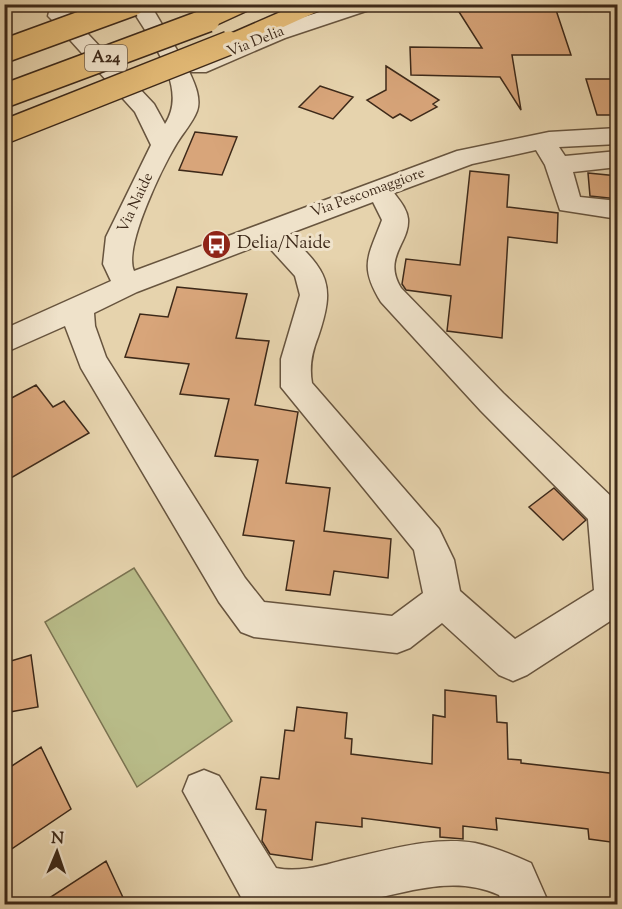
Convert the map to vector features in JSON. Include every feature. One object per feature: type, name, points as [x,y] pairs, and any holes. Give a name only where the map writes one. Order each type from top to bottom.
[{"type":"highway","points":[[4,51],[133,4]]},
{"type":"highway","name":"A24","points":[[4,75],[201,10],[246,4]]},
{"type":"highway","points":[[270,26],[318,4]]},
{"type":"highway","points":[[4,132],[329,4]]},
{"type":"highway","name":"A24","points":[[4,96],[201,10]]},
{"type":"street","points":[[61,4],[59,16],[146,109],[163,145]]},
{"type":"street","name":"Via Naide","points":[[127,285],[118,269],[117,246],[163,145],[185,111],[184,86],[180,75],[139,4]]},
{"type":"street","name":"Via Delia","points":[[180,75],[277,33],[368,4]]},
{"type":"street","name":"Via Pescomaggiore","points":[[127,285],[377,189],[484,152],[543,141],[618,136]]},
{"type":"street","points":[[543,141],[558,165],[569,204],[618,210]]},
{"type":"street","points":[[558,165],[618,159]]},
{"type":"street","points":[[268,230],[310,278],[315,292],[296,357],[294,377],[297,387],[427,540],[436,560],[443,600],[513,662],[615,598],[605,513],[492,402],[391,295],[383,282],[380,261],[395,220],[387,201],[377,189]]},
{"type":"street","points":[[4,342],[127,285]]},
{"type":"street","points":[[79,307],[80,326],[92,360],[232,590],[254,619],[397,635],[443,600]]},
{"type":"street","points":[[204,791],[257,881],[266,890],[296,894],[397,870],[445,863],[474,865],[515,879],[526,904]]},
{"type":"green space","points":[[134,568],[232,721],[137,787],[45,622]]},
{"type":"building","points":[[454,4],[554,4],[571,55],[512,55],[521,110],[500,77],[411,75],[410,47],[482,48]]},
{"type":"building","points":[[386,66],[439,100],[433,104],[437,107],[411,121],[400,114],[393,118],[367,100],[386,90]]},
{"type":"building","points":[[586,79],[618,79],[618,115],[597,115]]},
{"type":"building","points":[[320,86],[353,97],[333,119],[299,107]]},
{"type":"building","points":[[195,132],[237,137],[222,175],[179,170]]},
{"type":"building","points":[[470,171],[509,175],[507,207],[558,213],[557,243],[508,237],[502,338],[447,331],[451,296],[406,290],[402,284],[406,259],[460,265]]},
{"type":"building","points":[[588,173],[618,176],[618,199],[590,196]]},
{"type":"building","points":[[177,287],[247,294],[236,338],[269,341],[255,405],[298,412],[286,483],[330,488],[324,531],[391,539],[388,578],[334,571],[330,595],[286,590],[294,541],[243,535],[258,460],[215,456],[229,399],[180,394],[189,364],[125,357],[140,314],[168,317]]},
{"type":"building","points":[[36,385],[53,407],[64,401],[89,433],[4,482],[4,402]]},
{"type":"building","points":[[554,488],[586,520],[563,540],[529,507]]},
{"type":"building","points":[[31,655],[38,707],[4,713],[4,663]]},
{"type":"building","points":[[445,690],[496,696],[497,722],[507,723],[508,759],[521,760],[521,763],[618,774],[618,843],[589,839],[588,829],[496,818],[497,830],[463,826],[463,839],[440,837],[440,828],[362,818],[362,827],[316,822],[312,860],[270,854],[262,841],[266,810],[256,809],[261,777],[279,779],[285,730],[294,731],[297,707],[347,713],[345,738],[352,739],[351,754],[432,764],[433,715],[445,717]]},
{"type":"building","points":[[41,747],[71,809],[4,854],[4,771]]},
{"type":"building","points":[[106,861],[126,904],[40,904]]},
{"type":"place","name":"Delia/Naide","points":[[216,244]]}]
